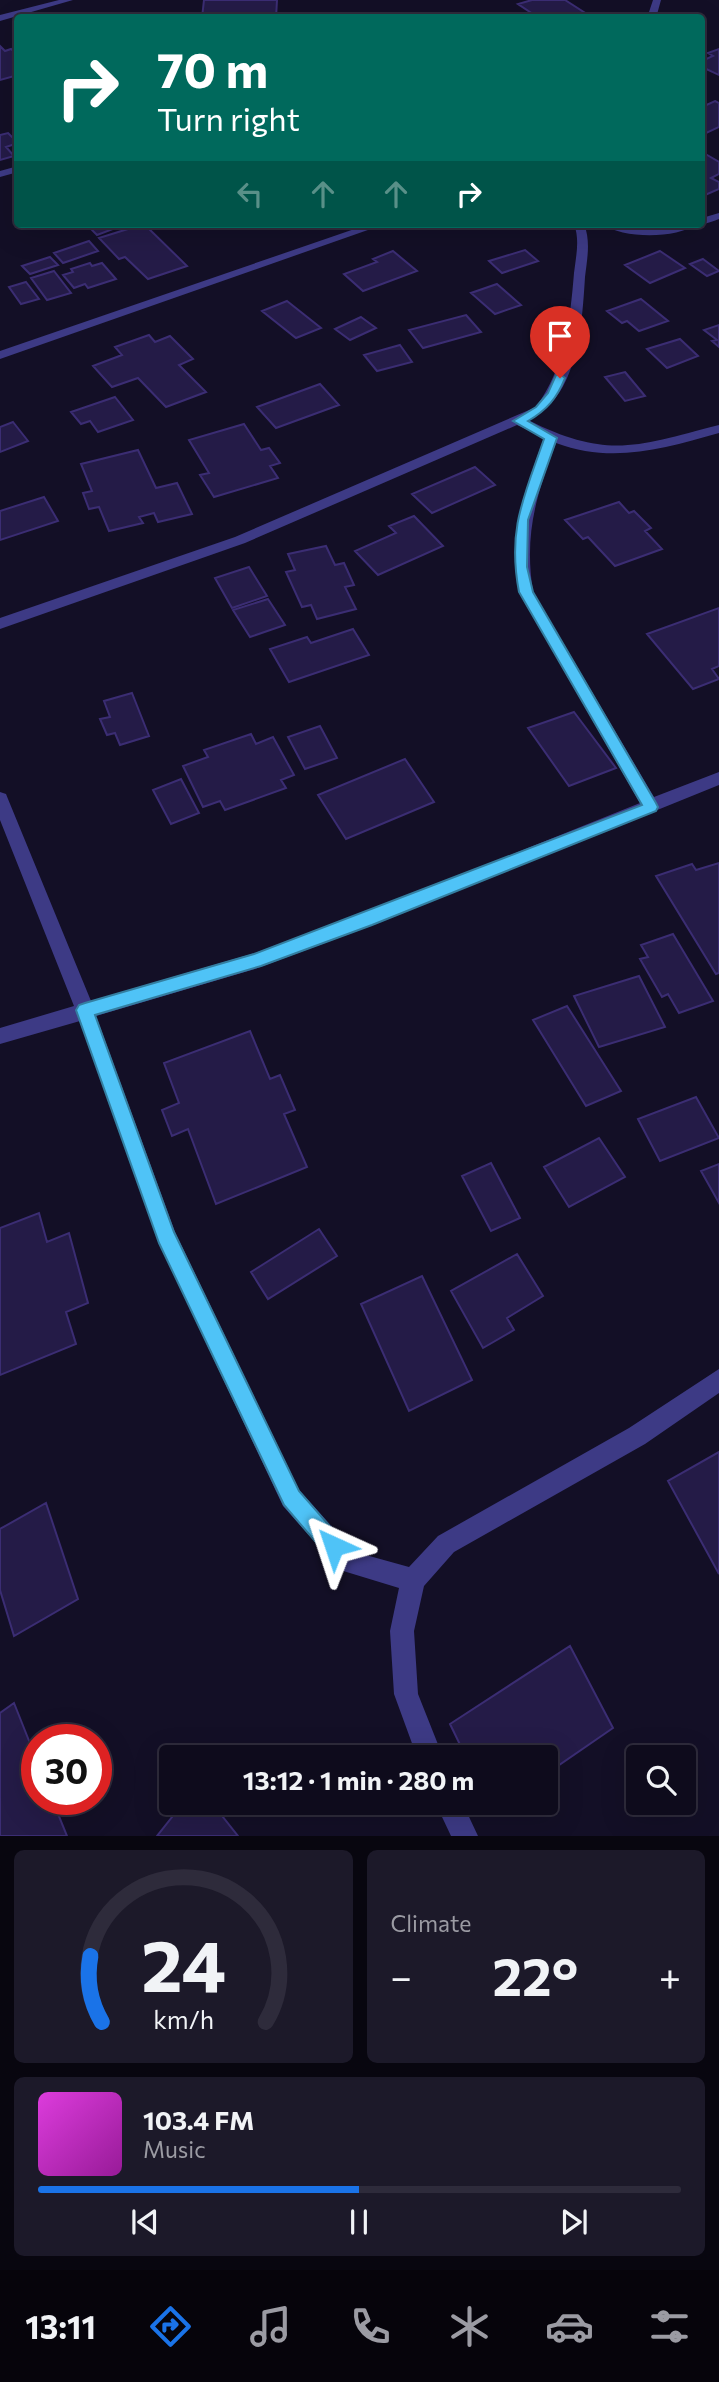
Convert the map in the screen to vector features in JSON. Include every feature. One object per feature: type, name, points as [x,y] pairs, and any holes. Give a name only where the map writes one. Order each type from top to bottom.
[{"type":"street","points":[[15,14],[69,0]]},
{"type":"street","points":[[0,355],[368,228]]},
{"type":"street","points":[[0,624],[240,541],[540,410],[553,394],[566,361],[580,302],[582,245],[580,228]]},
{"type":"street","points":[[623,228],[659,234],[679,228]]},
{"type":"street","points":[[519,421],[551,438],[591,450],[620,453],[646,449],[719,429]]},
{"type":"street","points":[[551,438],[522,520],[521,567],[526,592],[651,807]]},
{"type":"street","points":[[0,1036],[255,961],[367,920],[719,778]]},
{"type":"street","points":[[0,799],[85,1010],[166,1236],[291,1498],[348,1562],[413,1580]]},
{"type":"street","points":[[425,1745],[406,1694],[402,1631],[413,1580],[446,1544],[637,1436],[719,1380]]},
{"type":"street","points":[[454,1815],[465,1836]]},
{"type":"building","points":[[204,0],[277,0],[276,14],[202,14]]},
{"type":"building","points":[[532,0],[565,0],[587,14],[533,14],[518,4]]},
{"type":"building","points":[[0,46],[5,51],[11,49],[14,52],[14,76],[0,80]]},
{"type":"building","points":[[719,49],[719,75],[705,68],[705,60],[713,56],[708,53]]},
{"type":"building","points":[[715,101],[719,103],[719,127],[705,134],[705,106]]},
{"type":"building","points":[[8,133],[14,139],[14,144],[6,147],[14,156],[0,160],[0,135]]},
{"type":"building","points":[[705,154],[719,162],[719,174],[711,178],[719,182],[719,189],[705,195]]},
{"type":"building","points":[[90,228],[113,229],[97,235]]},
{"type":"building","points":[[131,228],[148,228],[187,266],[148,279],[125,257],[119,259],[99,238]]},
{"type":"building","points":[[89,241],[98,251],[63,263],[54,253]]},
{"type":"building","points":[[525,250],[538,261],[502,273],[489,261]]},
{"type":"building","points":[[393,251],[417,271],[363,291],[344,274],[377,262],[373,259]]},
{"type":"building","points":[[660,251],[685,268],[650,283],[625,265]]},
{"type":"building","points":[[50,257],[58,265],[30,274],[22,266]]},
{"type":"building","points":[[703,259],[719,271],[707,276],[690,264]]},
{"type":"building","points":[[90,263],[92,266],[102,263],[116,279],[88,288],[85,284],[74,288],[63,275],[73,272],[71,269]]},
{"type":"building","points":[[54,271],[71,293],[47,300],[31,278]]},
{"type":"building","points":[[26,282],[39,299],[21,304],[9,287]]},
{"type":"building","points":[[497,284],[521,305],[495,314],[471,293]]},
{"type":"building","points":[[641,299],[668,321],[639,331],[627,321],[622,323],[607,311]]},
{"type":"building","points":[[287,301],[321,328],[296,338],[262,311]]},
{"type":"building","points":[[466,315],[481,332],[423,348],[409,330]]},
{"type":"building","points":[[361,317],[376,328],[350,340],[335,329]]},
{"type":"building","points":[[719,325],[719,347],[712,341],[717,340],[704,330]]},
{"type":"building","points":[[149,335],[155,342],[170,336],[193,359],[179,365],[206,392],[166,407],[138,378],[112,387],[93,366],[122,355],[115,347]]},
{"type":"building","points":[[680,339],[698,356],[667,368],[647,349]]},
{"type":"building","points":[[400,345],[412,362],[377,371],[364,355]]},
{"type":"building","points":[[625,372],[645,396],[625,401],[605,377]]},
{"type":"building","points":[[320,384],[339,405],[276,428],[257,407]]},
{"type":"building","points":[[115,397],[133,420],[98,432],[90,421],[81,424],[71,412]]},
{"type":"building","points":[[13,422],[28,441],[0,452],[0,427]]},
{"type":"building","points":[[244,424],[261,450],[269,448],[280,463],[270,466],[278,478],[214,497],[200,475],[209,473],[189,440]]},
{"type":"building","points":[[138,450],[156,488],[177,483],[192,514],[158,522],[154,513],[139,517],[143,523],[109,531],[99,507],[89,509],[83,493],[92,491],[81,464]]},
{"type":"building","points":[[475,467],[495,485],[432,513],[412,494]]},
{"type":"building","points":[[44,497],[58,521],[0,540],[0,511]]},
{"type":"building","points":[[619,502],[629,513],[634,511],[651,528],[645,531],[662,549],[615,566],[588,537],[583,539],[565,520]]},
{"type":"building","points":[[414,516],[443,546],[378,575],[355,551],[396,533],[389,526]]},
{"type":"building","points":[[326,546],[335,565],[344,563],[354,585],[345,587],[356,609],[317,619],[311,605],[302,607],[286,572],[295,570],[288,554]]},
{"type":"building","points":[[249,567],[267,596],[232,608],[215,578]]},
{"type":"building","points":[[268,599],[285,625],[250,637],[233,610]]},
{"type":"building","points":[[719,608],[719,666],[712,669],[719,679],[693,689],[647,634]]},
{"type":"building","points":[[353,629],[369,655],[289,682],[270,649],[307,637],[311,643]]},
{"type":"building","points":[[132,693],[149,736],[120,745],[115,733],[107,735],[100,719],[110,717],[104,701]]},
{"type":"building","points":[[574,712],[616,768],[569,786],[528,728]]},
{"type":"building","points":[[320,726],[337,758],[305,769],[288,737]]},
{"type":"building","points":[[251,734],[256,744],[273,737],[294,775],[281,780],[286,788],[225,810],[220,801],[203,807],[183,766],[208,757],[204,750]]},
{"type":"building","points":[[405,759],[434,802],[346,839],[318,795]]},
{"type":"building","points":[[181,779],[199,813],[171,824],[153,790]]},
{"type":"building","points":[[719,863],[719,973],[716,974],[656,876],[692,864],[696,870]]},
{"type":"building","points":[[673,934],[713,1001],[679,1013],[668,994],[662,997],[640,959],[648,957],[641,945]]},
{"type":"building","points":[[639,976],[665,1027],[599,1047],[574,996]]},
{"type":"building","points":[[567,1006],[621,1091],[586,1106],[533,1020]]},
{"type":"building","points":[[250,1031],[270,1079],[280,1075],[295,1110],[284,1114],[307,1167],[216,1204],[188,1129],[172,1136],[162,1110],[179,1103],[164,1063]]},
{"type":"building","points":[[696,1097],[719,1138],[660,1161],[638,1119]]},
{"type":"building","points":[[599,1138],[625,1177],[569,1207],[544,1167]]},
{"type":"building","points":[[491,1163],[520,1218],[491,1231],[462,1176]]},
{"type":"building","points":[[719,1164],[719,1203],[701,1171]]},
{"type":"building","points":[[39,1213],[47,1242],[69,1233],[88,1303],[66,1312],[76,1344],[0,1375],[0,1228]]},
{"type":"building","points":[[319,1229],[337,1256],[268,1299],[251,1272]]},
{"type":"building","points":[[517,1254],[543,1296],[507,1318],[514,1330],[483,1348],[451,1291]]},
{"type":"building","points":[[422,1276],[472,1380],[409,1411],[361,1304]]},
{"type":"building","points":[[719,1452],[719,1574],[668,1481]]},
{"type":"building","points":[[46,1503],[78,1599],[14,1636],[0,1590],[0,1529]]},
{"type":"building","points":[[570,1646],[613,1728],[558,1766],[558,1745],[460,1745],[450,1724]]},
{"type":"building","points":[[14,1703],[22,1724],[21,1815],[58,1815],[67,1836],[0,1836],[0,1713]]},
{"type":"building","points":[[174,1815],[221,1815],[238,1836],[157,1836]]},
{"type":"route","points":[[334,1546],[291,1498],[166,1236],[85,1010],[255,961],[367,920],[651,807],[526,592],[521,567],[522,520],[551,438],[519,421],[540,410],[553,394],[560,378]]}]
